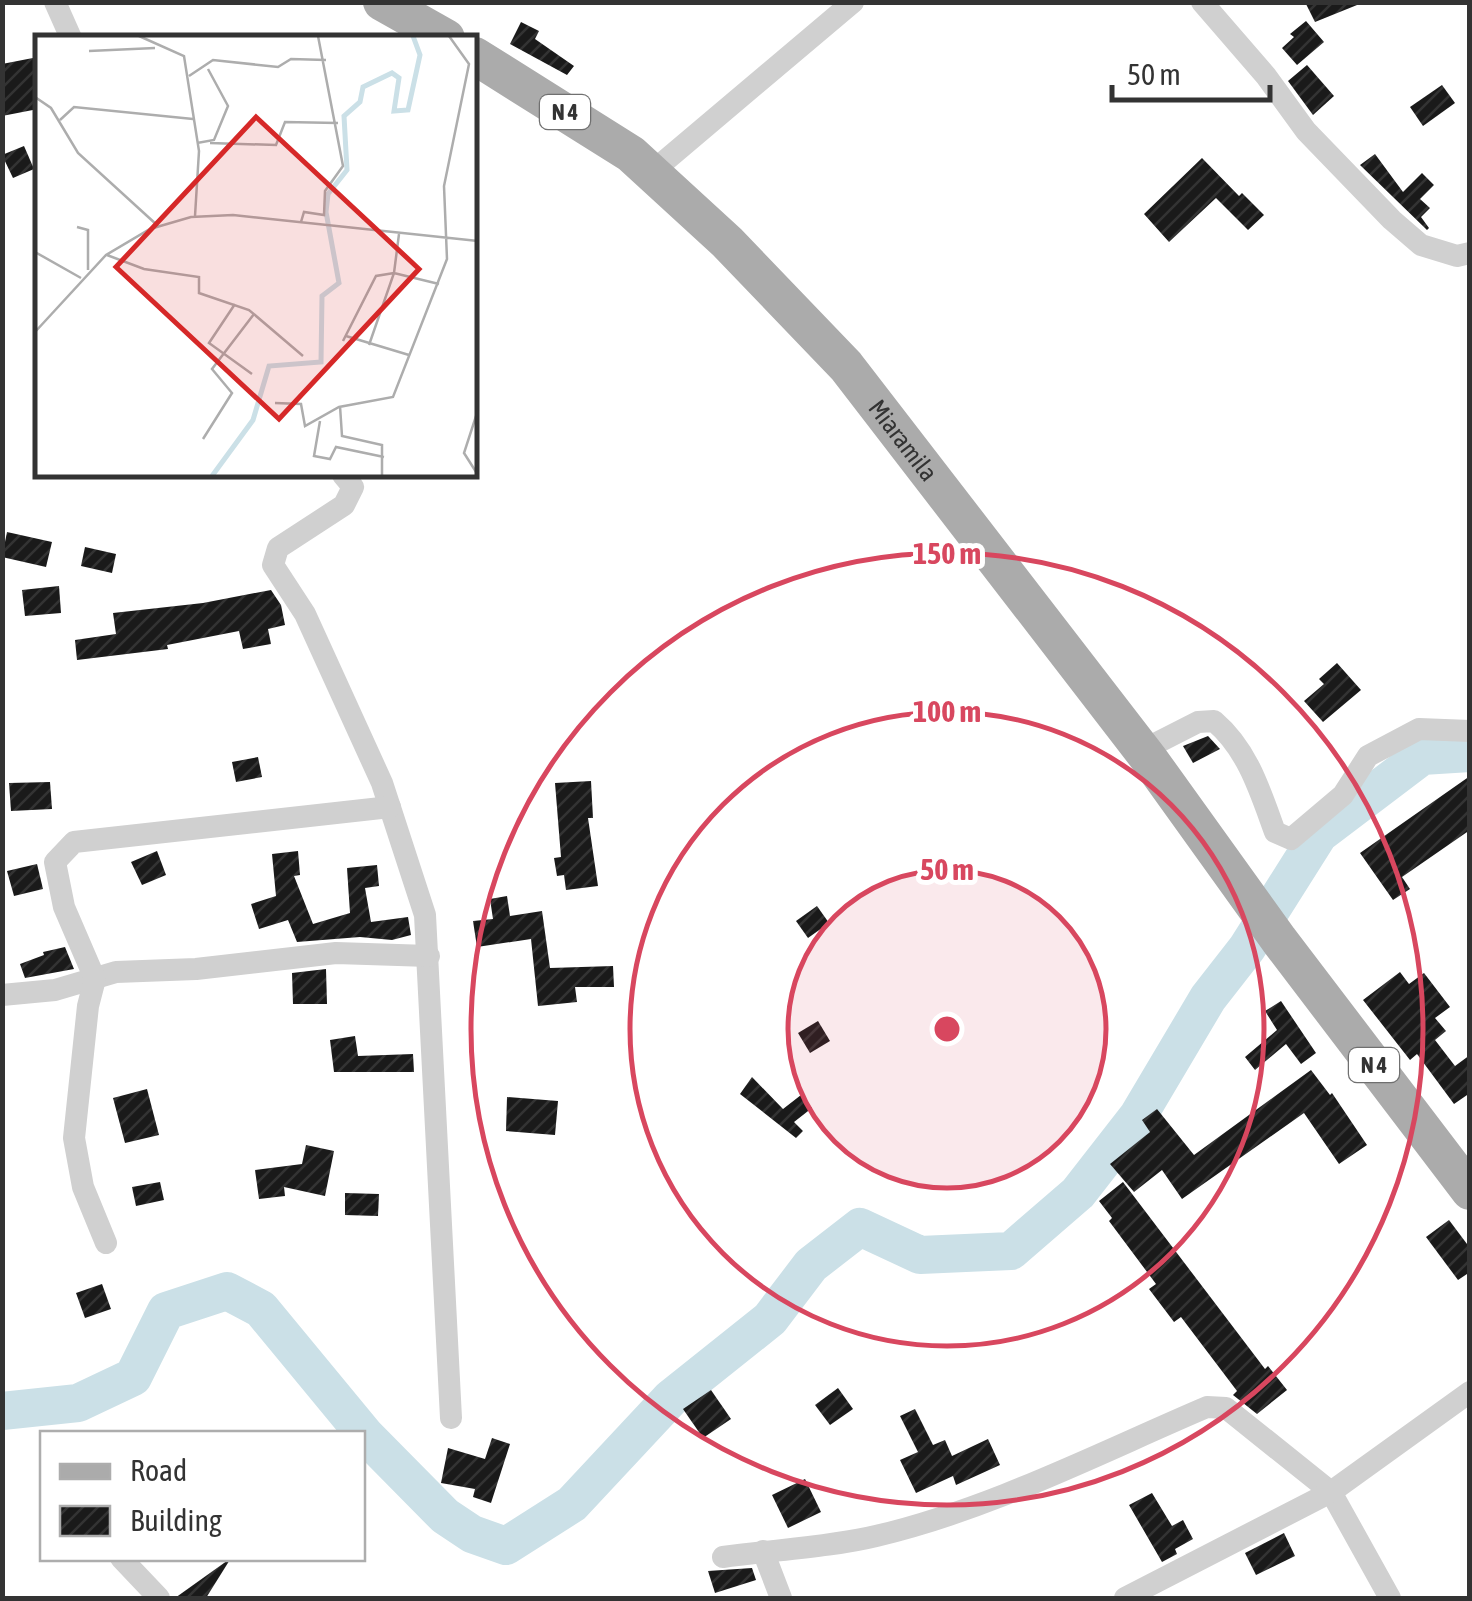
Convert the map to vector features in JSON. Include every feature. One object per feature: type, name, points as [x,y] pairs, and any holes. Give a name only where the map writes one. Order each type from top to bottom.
[{"type":"main road","points":[[382,2],[429,21]]},
{"type":"main road","name":"Miaramila","points":[[478,58],[653,171],[728,242],[846,366],[1143,750],[1279,940],[1470,1190]]},
{"type":"street","points":[[55,2],[69,35]]},
{"type":"street","points":[[653,171],[853,2]]},
{"type":"street","points":[[1202,2],[1266,76],[1306,131],[1392,220],[1421,244],[1457,256],[1470,253]]},
{"type":"street","points":[[346,478],[353,487],[344,505],[278,548],[273,565],[305,614],[382,782],[425,914],[451,1418]]},
{"type":"street","points":[[1143,750],[1198,722],[1214,720],[1234,738],[1257,781],[1275,832],[1291,839],[1342,795],[1368,756],[1419,729],[1470,732]]},
{"type":"street","points":[[106,1242],[83,1187],[74,1138],[88,1006],[95,979],[64,908],[55,862],[74,842],[390,806]]},
{"type":"street","points":[[2,995],[55,990],[116,972],[196,969],[336,954],[429,956]]},
{"type":"street","points":[[1125,1598],[1330,1492],[1470,1392]]},
{"type":"street","points":[[724,1557],[874,1537],[953,1513],[1093,1460],[1207,1408],[1226,1408],[1330,1492],[1390,1598]]},
{"type":"street","points":[[763,1551],[781,1598]]},
{"type":"street","points":[[124,1561],[159,1598]]},
{"type":"building","points":[[1305,2],[1362,2],[1362,3],[1315,22]]},
{"type":"building","points":[[1306,21],[1324,42],[1297,65],[1282,48],[1294,37],[1290,34]]},
{"type":"building","points":[[521,22],[539,31],[535,39],[574,66],[567,75],[510,44]]},
{"type":"building","points":[[35,58],[35,110],[2,116],[2,64]]},
{"type":"building","points":[[1307,65],[1334,96],[1313,115],[1288,81]]},
{"type":"building","points":[[1442,85],[1455,103],[1423,126],[1410,107]]},
{"type":"building","points":[[24,146],[34,169],[13,178],[2,155]]},
{"type":"building","points":[[1375,154],[1403,192],[1422,173],[1434,185],[1420,199],[1430,208],[1421,217],[1427,230],[1360,165]]},
{"type":"building","points":[[1202,158],[1264,215],[1248,230],[1216,198],[1169,242],[1144,214]]},
{"type":"building","points":[[7,532],[52,542],[46,567],[2,557]]},
{"type":"building","points":[[85,547],[116,554],[112,573],[81,566]]},
{"type":"building","points":[[59,586],[61,613],[25,616],[22,590]]},
{"type":"building","points":[[271,590],[281,605],[285,625],[268,629],[271,644],[243,649],[239,631],[167,645],[168,649],[77,660],[75,640],[116,634],[113,613],[203,603]]},
{"type":"building","points":[[1337,663],[1361,690],[1323,722],[1304,701],[1324,684],[1319,679]]},
{"type":"building","points":[[1208,736],[1220,749],[1193,763],[1183,746]]},
{"type":"building","points":[[258,757],[262,777],[236,782],[232,762]]},
{"type":"building","points":[[1470,776],[1470,830],[1402,877],[1410,889],[1393,900],[1360,853]]},
{"type":"building","points":[[591,781],[593,818],[588,818],[598,886],[566,890],[564,875],[557,876],[554,858],[561,857],[555,783]]},
{"type":"building","points":[[50,782],[52,809],[11,811],[9,783]]},
{"type":"building","points":[[157,851],[166,875],[142,885],[131,862]]},
{"type":"building","points":[[298,851],[300,875],[294,876],[313,924],[350,913],[347,868],[377,865],[379,886],[365,888],[371,922],[408,917],[411,935],[392,940],[360,937],[297,942],[288,920],[259,929],[251,904],[276,896],[272,854]]},
{"type":"building","points":[[37,864],[43,889],[14,896],[7,871]]},
{"type":"building","points":[[507,896],[510,916],[542,911],[550,968],[613,966],[614,987],[575,987],[577,1002],[538,1006],[531,939],[477,947],[473,921],[493,919],[490,899]]},
{"type":"building","points":[[817,906],[829,923],[808,938],[796,921]]},
{"type":"building","points":[[65,947],[74,969],[25,978],[20,964],[44,955],[43,952]]},
{"type":"building","points":[[326,969],[327,1004],[293,1004],[292,973]]},
{"type":"building","points":[[1400,972],[1409,984],[1424,973],[1450,1007],[1435,1018],[1446,1031],[1435,1040],[1455,1066],[1470,1055],[1470,1093],[1454,1104],[1417,1054],[1410,1060],[1363,1000]]},
{"type":"building","points":[[1281,1001],[1316,1053],[1301,1064],[1286,1044],[1255,1070],[1245,1057],[1277,1030],[1265,1011]]},
{"type":"building","points":[[818,1021],[830,1041],[810,1053],[798,1033]]},
{"type":"building","points":[[355,1036],[358,1056],[413,1054],[414,1072],[334,1072],[330,1040]]},
{"type":"building","points":[[1311,1070],[1332,1093],[1367,1145],[1339,1164],[1304,1113],[1182,1199],[1162,1170],[1134,1192],[1110,1164],[1150,1132],[1142,1120],[1157,1109],[1194,1155]]},
{"type":"building","points":[[752,1077],[783,1109],[801,1095],[812,1108],[794,1122],[803,1131],[796,1138],[740,1094]]},
{"type":"building","points":[[147,1089],[159,1135],[125,1143],[113,1098]]},
{"type":"building","points":[[507,1097],[558,1101],[555,1135],[506,1131]]},
{"type":"building","points":[[306,1145],[334,1151],[325,1196],[284,1187],[285,1196],[259,1199],[255,1170],[302,1164]]},
{"type":"building","points":[[160,1182],[164,1200],[136,1206],[132,1187]]},
{"type":"building","points":[[1123,1182],[1265,1369],[1268,1366],[1287,1390],[1257,1414],[1233,1395],[1237,1391],[1181,1317],[1174,1322],[1149,1289],[1156,1284],[1109,1221],[1112,1218],[1099,1201]]},
{"type":"building","points":[[345,1193],[379,1194],[378,1216],[345,1215]]},
{"type":"building","points":[[1449,1220],[1470,1248],[1470,1272],[1458,1280],[1426,1237]]},
{"type":"building","points":[[102,1284],[111,1309],[85,1318],[76,1293]]},
{"type":"building","points":[[838,1388],[853,1409],[830,1425],[815,1405]]},
{"type":"building","points":[[711,1390],[731,1419],[703,1438],[683,1409]]},
{"type":"building","points":[[915,1409],[933,1445],[945,1440],[952,1456],[988,1439],[1000,1465],[956,1485],[953,1476],[916,1493],[900,1460],[918,1452],[900,1416]]},
{"type":"building","points":[[492,1438],[510,1444],[491,1503],[473,1497],[475,1489],[441,1483],[448,1448],[485,1459]]},
{"type":"building","points":[[805,1479],[821,1512],[788,1528],[772,1495]]},
{"type":"building","points":[[1152,1493],[1172,1526],[1183,1520],[1193,1539],[1162,1562],[1129,1505]]},
{"type":"building","points":[[1284,1533],[1295,1556],[1256,1575],[1245,1553]]},
{"type":"building","points":[[227,1561],[229,1561],[206,1598],[175,1598]]},
{"type":"building","points":[[752,1568],[756,1580],[715,1593],[708,1571]]},
{"type":"waterway","points":[[365,1435],[445,1516],[472,1534],[506,1546],[572,1504],[671,1398],[770,1319],[811,1265],[860,1227],[920,1255],[1011,1251],[1078,1193],[1138,1116],[1208,998],[1247,948],[1319,834],[1422,756],[1470,753]]},
{"type":"waterway","points":[[2,1411],[78,1403],[133,1377],[166,1311],[227,1291],[261,1309],[362,1431]]}]
